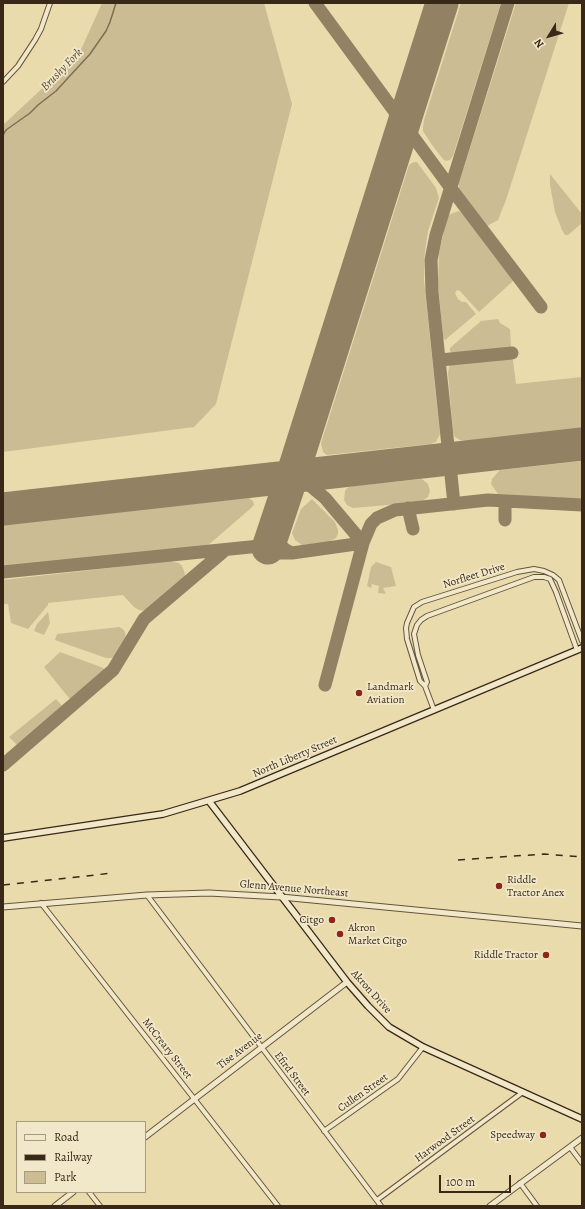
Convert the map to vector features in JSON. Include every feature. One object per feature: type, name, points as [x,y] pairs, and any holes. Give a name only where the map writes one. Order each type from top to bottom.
[{"type":"main road","name":"North Liberty Street","points":[[3,838],[163,814],[240,791],[580,648]]},
{"type":"main road","name":"Akron Drive","points":[[208,801],[347,982],[389,1027],[423,1047],[582,1119]]},
{"type":"street","points":[[3,82],[18,66],[35,40],[41,29],[50,3]]},
{"type":"street","name":"Norfleet Drive","points":[[434,710],[425,686],[420,680],[407,640],[407,623],[416,604],[526,570],[547,572],[560,583]]},
{"type":"street","name":"Norfleet Drive","points":[[425,686],[427,682],[418,655],[414,634],[417,625],[424,618],[534,577],[544,577],[550,579],[554,586]]},
{"type":"street","points":[[580,648],[568,623],[554,586],[560,583],[582,641]]},
{"type":"street","points":[[568,623],[574,620]]},
{"type":"street","name":"Glenn Avenue Northeast","points":[[3,907],[147,895],[209,893],[281,897],[582,926]]},
{"type":"street","name":"Efird Street","points":[[147,895],[381,1206]]},
{"type":"street","name":"McCreary Street","points":[[41,903],[278,1206]]},
{"type":"street","name":"Tise Avenue","points":[[146,1136],[347,982]]},
{"type":"street","name":"Cullen Street","points":[[324,1131],[398,1079],[423,1047]]},
{"type":"street","name":"Harwood Street","points":[[377,1200],[523,1092]]},
{"type":"street","points":[[490,1206],[582,1138]]},
{"type":"street","points":[[570,1147],[582,1163]]},
{"type":"street","points":[[520,1184],[537,1206]]},
{"type":"street","points":[[55,1206],[72,1193]]},
{"type":"street","points":[[90,1193],[100,1206]]},
{"type":"green space","points":[[102,3],[264,3],[292,104],[216,404],[194,427],[3,452],[3,125],[79,54]]},
{"type":"green space","points":[[461,3],[501,3],[453,156],[450,160],[446,161],[432,145],[423,131],[423,127]]},
{"type":"green space","points":[[516,3],[569,3],[506,200],[498,220],[487,226],[483,224],[460,194],[459,183]]},
{"type":"green space","points":[[417,162],[436,188],[439,198],[428,231],[424,259],[424,280],[440,434],[436,442],[431,444],[327,455],[323,452],[321,443],[409,165]]},
{"type":"green space","points":[[550,174],[582,214],[582,223],[568,235],[565,235],[562,230],[555,212],[550,185]]},
{"type":"green space","points":[[459,211],[468,217],[514,279],[479,312],[460,291],[457,290],[455,293],[458,299],[462,302],[466,302],[476,314],[445,340],[443,337],[438,283],[439,253],[449,215]]},
{"type":"green space","points":[[498,319],[500,323],[510,329],[511,346],[509,349],[456,355],[450,351],[450,348],[481,321]]},
{"type":"green space","points":[[510,357],[513,360],[516,384],[582,377],[582,428],[465,441],[455,437],[453,432],[448,373],[451,364]]},
{"type":"green space","points":[[582,461],[582,500],[498,494],[491,484],[492,479],[500,470]]},
{"type":"green space","points":[[422,479],[428,484],[430,491],[428,497],[421,502],[353,508],[347,505],[344,500],[345,491],[347,488],[352,486]]},
{"type":"green space","points":[[249,498],[253,501],[254,505],[206,547],[3,568],[3,524]]},
{"type":"green space","points":[[312,499],[335,522],[338,534],[336,538],[328,542],[302,545],[295,540],[292,533],[301,509]]},
{"type":"green space","points":[[170,561],[179,563],[182,566],[185,574],[184,579],[150,610],[139,610],[134,607],[123,595],[48,603],[48,605],[28,629],[11,623],[8,604],[3,604],[3,580]]},
{"type":"green space","points":[[376,562],[391,567],[396,586],[383,588],[386,594],[378,593],[379,586],[372,584],[371,588],[367,586],[371,567]]},
{"type":"green space","points":[[48,612],[50,623],[44,635],[34,631],[37,624]]},
{"type":"green space","points":[[119,627],[125,632],[126,639],[115,657],[111,658],[106,658],[55,640],[57,634]]},
{"type":"green space","points":[[60,652],[101,667],[105,672],[73,699],[69,698],[44,667]]},
{"type":"green space","points":[[56,699],[64,708],[18,746],[9,737]]},
{"type":"waterway","name":"Brushy Fork","points":[[3,135],[6,130],[30,113],[56,91],[90,54],[106,31],[116,3]]},
{"type":"taxiway","points":[[315,3],[450,187],[541,307]]},
{"type":"taxiway","points":[[454,504],[432,292],[431,260],[436,235],[508,3]]},
{"type":"taxiway","points":[[440,360],[512,353]]},
{"type":"taxiway","points":[[304,438],[304,460],[307,475],[316,487]]},
{"type":"taxiway","points":[[292,476],[307,483],[325,498],[363,543],[325,685]]},
{"type":"taxiway","points":[[3,572],[260,546],[281,553],[292,553],[363,543],[371,524],[377,518],[395,510],[488,500],[582,505]]},
{"type":"taxiway","points":[[505,501],[505,520]]},
{"type":"taxiway","points":[[408,508],[413,529]]},
{"type":"taxiway","points":[[275,525],[281,546],[292,553]]},
{"type":"taxiway","points":[[3,765],[113,670],[144,619],[224,551]]},
{"type":"runway","points":[[268,548],[442,3]]},
{"type":"runway","points":[[3,509],[582,444]]},
{"type":"railway","points":[[458,860],[544,854],[582,857]]},
{"type":"railway","points":[[3,885],[113,873]]},
{"type":"place","name":"Landmark Aviation","points":[[359,693]]},
{"type":"place","name":"Riddle Tractor Anex","points":[[499,886]]},
{"type":"place","name":"Citgo","points":[[332,920]]},
{"type":"place","name":"Akron Market Citgo","points":[[340,934]]},
{"type":"place","name":"Riddle Tractor","points":[[546,955]]},
{"type":"place","name":"Speedway","points":[[543,1135]]}]
